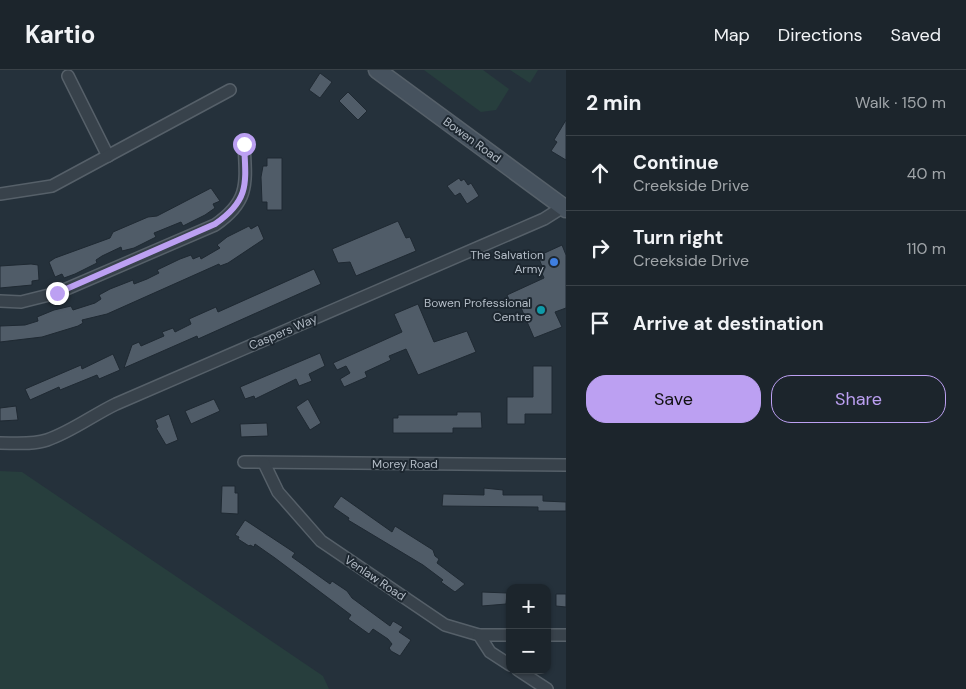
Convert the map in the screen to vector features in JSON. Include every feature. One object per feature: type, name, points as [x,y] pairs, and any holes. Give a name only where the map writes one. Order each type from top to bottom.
[{"type":"main road","name":"Bowen Road","points":[[377,70],[565,208]]},
{"type":"street","points":[[68,76],[108,156]]},
{"type":"street","points":[[0,194],[52,186],[230,90]]},
{"type":"street","points":[[0,301],[21,302],[57,293],[215,224],[230,214],[239,203],[246,174],[244,144]]},
{"type":"street","name":"Caspers Way","points":[[0,443],[30,443],[45,441],[60,435],[116,404],[544,219],[565,208]]},
{"type":"street","name":"Morey Road","points":[[244,462],[566,465]]},
{"type":"street","name":"Venlaw Road","points":[[264,463],[278,492],[321,541],[445,625],[478,635],[506,635]]},
{"type":"street","points":[[551,635],[566,634]]},
{"type":"street","points":[[478,635],[490,652],[506,662]]},
{"type":"street","points":[[524,674],[547,689]]},
{"type":"green space","points":[[424,70],[483,70],[509,89],[496,110],[481,112]]},
{"type":"green space","points":[[510,70],[538,70],[530,83]]},
{"type":"green space","points":[[0,471],[22,472],[323,676],[329,689],[0,689]]},
{"type":"building","points":[[320,73],[332,82],[320,98],[309,90]]},
{"type":"building","points":[[348,92],[367,111],[358,120],[339,101]]},
{"type":"building","points":[[566,120],[566,160],[551,151],[557,142],[554,140]]},
{"type":"building","points":[[267,158],[282,158],[282,210],[267,210],[267,202],[262,202],[261,177],[263,166],[267,166]]},
{"type":"building","points":[[459,178],[461,181],[464,179],[468,185],[471,183],[479,196],[467,204],[460,193],[455,196],[447,186]]},
{"type":"building","points":[[211,188],[220,201],[213,204],[215,208],[205,215],[183,226],[181,222],[154,233],[156,237],[134,248],[122,251],[121,247],[102,256],[96,260],[97,263],[75,274],[64,278],[62,274],[55,277],[49,262],[55,258],[110,238],[113,232],[148,217],[157,216]]},
{"type":"building","points":[[398,221],[406,238],[410,237],[416,251],[356,276],[350,262],[338,263],[332,249]]},
{"type":"building","points":[[258,225],[264,239],[228,263],[220,266],[219,264],[107,314],[82,320],[83,323],[78,326],[42,337],[0,342],[0,326],[25,325],[38,321],[37,317],[54,310],[71,306],[73,310],[95,303],[101,299],[99,295],[110,289],[133,280],[134,284],[147,279],[159,273],[157,270],[191,255],[193,259],[200,256],[201,259],[220,248],[217,245],[227,237],[249,226],[251,229]]},
{"type":"building","points":[[562,245],[566,255],[566,308],[555,312],[562,327],[534,338],[519,303],[512,306],[507,295],[544,278],[538,256]]},
{"type":"building","points":[[38,265],[39,280],[32,281],[32,285],[0,288],[0,266]]},
{"type":"building","points":[[314,269],[321,284],[198,339],[197,336],[124,368],[132,345],[139,342],[141,346],[164,336],[162,332],[173,328],[175,332],[191,324],[189,319],[216,307],[218,312]]},
{"type":"building","points":[[418,304],[434,342],[467,331],[476,352],[418,375],[406,349],[389,356],[391,360],[365,372],[367,377],[344,387],[340,379],[350,373],[346,366],[337,370],[333,363],[402,332],[394,314]]},
{"type":"building","points":[[320,353],[325,366],[309,374],[312,381],[299,386],[296,379],[255,399],[254,396],[245,399],[240,387]]},
{"type":"building","points":[[113,354],[120,370],[99,379],[97,375],[60,390],[59,387],[30,400],[25,389],[81,365],[82,369]]},
{"type":"building","points":[[533,366],[552,366],[552,414],[525,414],[525,424],[507,424],[507,397],[533,397]]},
{"type":"building","points":[[214,399],[220,411],[191,424],[185,411]]},
{"type":"building","points":[[308,399],[321,423],[310,430],[296,407]]},
{"type":"building","points":[[16,406],[18,420],[0,421],[0,408]]},
{"type":"building","points":[[457,412],[481,412],[482,428],[453,428],[453,433],[393,433],[393,418],[398,418],[398,415],[457,415]]},
{"type":"building","points":[[169,414],[178,440],[166,445],[156,428],[158,427],[155,420]]},
{"type":"building","points":[[267,423],[268,436],[241,437],[240,424]]},
{"type":"building","points":[[222,486],[235,486],[235,493],[238,493],[238,514],[221,513]]},
{"type":"building","points":[[484,488],[503,490],[503,495],[543,495],[543,501],[566,502],[566,511],[538,511],[538,507],[442,506],[443,494],[484,495]]},
{"type":"building","points":[[341,496],[392,532],[395,526],[433,550],[435,556],[439,559],[437,563],[465,584],[455,592],[423,565],[348,520],[349,518],[333,507]]},
{"type":"building","points":[[245,520],[295,553],[292,557],[330,584],[332,581],[347,591],[352,598],[390,626],[393,621],[403,627],[399,632],[411,640],[400,656],[391,651],[389,648],[392,644],[388,639],[373,629],[369,634],[348,619],[351,615],[275,558],[255,544],[254,547],[249,546],[238,539],[239,537],[235,535]]},
{"type":"building","points":[[482,592],[506,593],[506,604],[482,606]]},
{"type":"building","points":[[556,594],[566,594],[566,607],[556,606]]},
{"type":"place","name":"The Salvation Army","points":[[554,262]]},
{"type":"place","name":"Bowen Professional Centre","points":[[541,310]]},
{"type":"route","points":[[57,293],[215,224],[230,214],[239,203],[246,174],[244,144]]}]
